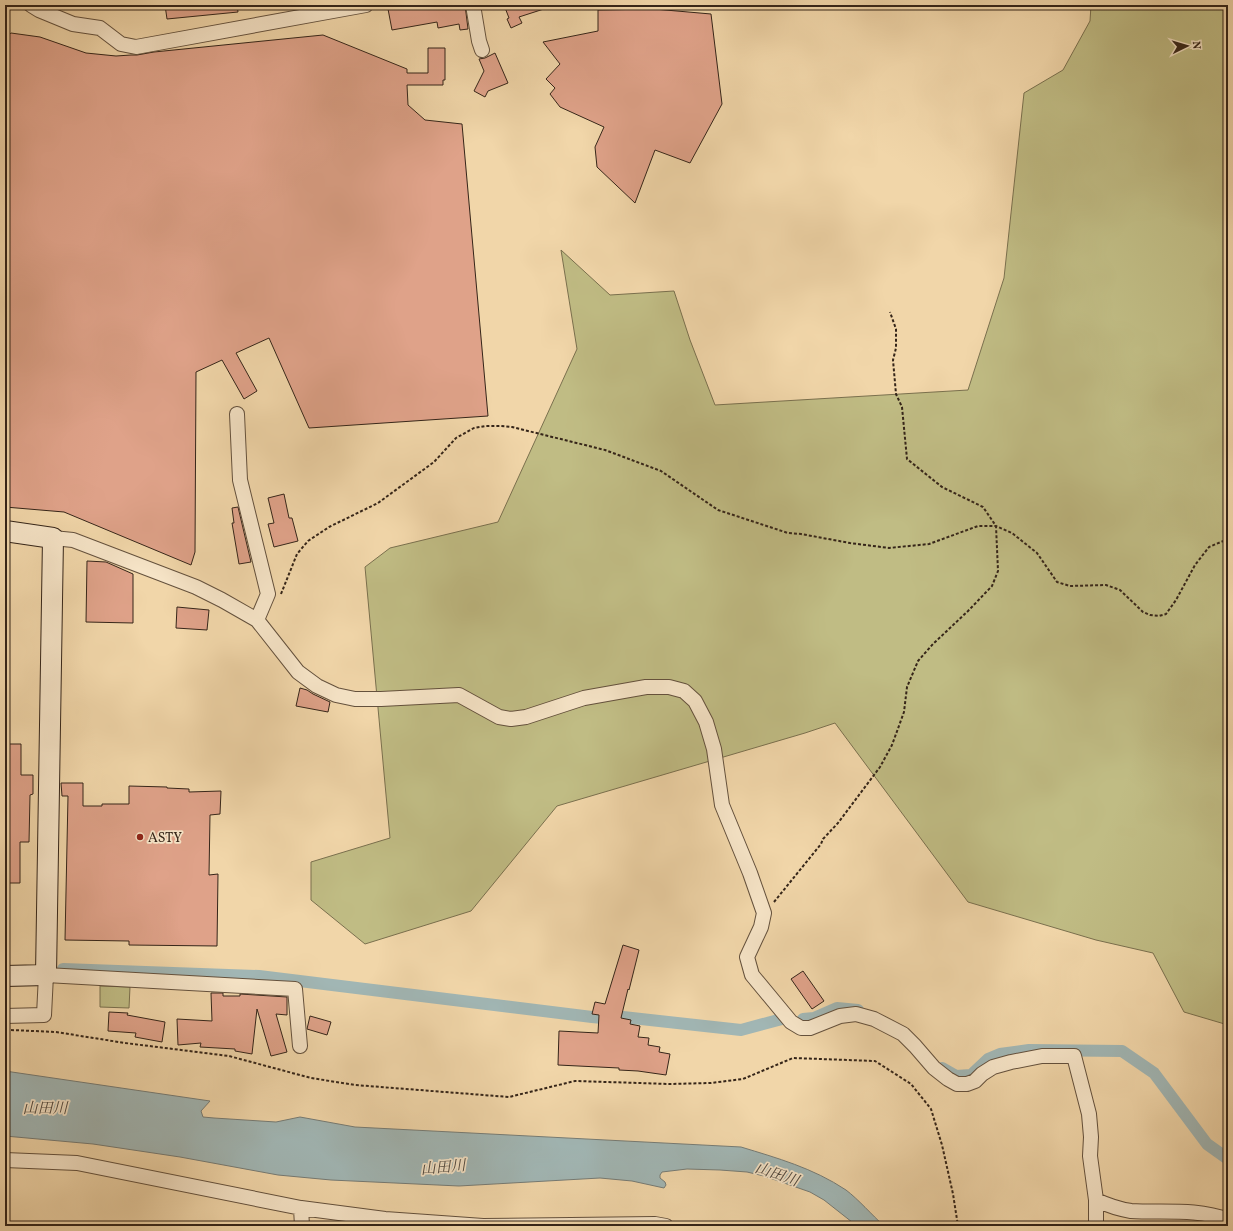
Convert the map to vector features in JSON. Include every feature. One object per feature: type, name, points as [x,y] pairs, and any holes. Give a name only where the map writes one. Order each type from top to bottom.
[{"type":"street","points":[[31,5],[39,10],[73,24],[100,28],[121,44],[136,47],[366,5]]},
{"type":"street","points":[[473,5],[479,42],[482,50]]},
{"type":"street","points":[[237,414],[240,480],[268,594],[257,620]]},
{"type":"street","points":[[5,531],[73,540],[196,587],[257,620],[298,672],[317,686],[336,695],[355,699],[459,695],[499,717],[512,719],[526,717],[584,698],[646,687],[669,687],[684,691],[695,701],[706,722],[714,749],[722,805],[750,873],[764,912],[761,927],[747,957],[752,975],[791,1022],[802,1028],[810,1028],[840,1016],[856,1014],[874,1019],[903,1034],[934,1068],[957,1084],[967,1084],[976,1081],[982,1074],[993,1067],[1011,1062],[1042,1056],[1074,1056],[1089,1114],[1091,1137],[1090,1156],[1096,1200],[1096,1226]]},
{"type":"street","points":[[5,1016],[44,1015],[46,975],[53,538]]},
{"type":"street","points":[[5,976],[46,975],[295,989],[300,1046]]},
{"type":"street","points":[[5,1160],[76,1163],[301,1208],[385,1219],[483,1226],[655,1224],[666,1226]]},
{"type":"street","points":[[1096,1200],[1111,1207],[1130,1211],[1191,1212],[1215,1215],[1228,1220]]},
{"type":"street","points":[[301,1208],[302,1226]]},
{"type":"path","points":[[764,912],[821,844],[823,839],[838,822],[880,767],[892,745],[904,712],[907,687],[918,661],[933,644],[992,586],[998,571],[996,526],[983,507],[942,487],[908,459],[902,407],[896,394],[893,360],[896,348],[896,329],[890,312]]},
{"type":"path","points":[[281,595],[297,554],[308,541],[329,527],[378,504],[434,462],[456,438],[474,428],[486,426],[512,427],[606,450],[661,471],[718,510],[788,533],[801,534],[850,544],[890,548],[929,544],[978,526],[996,526],[1012,532],[1037,553],[1057,582],[1070,586],[1106,585],[1120,590],[1143,612],[1150,615],[1159,616],[1166,614],[1176,600],[1194,565],[1209,547],[1228,539]]},
{"type":"path","points":[[5,1029],[56,1032],[125,1043],[229,1056],[311,1078],[355,1085],[509,1098],[575,1081],[670,1084],[711,1083],[743,1079],[793,1058],[875,1061],[911,1084],[931,1108],[942,1145],[953,1194],[958,1226]]},
{"type":"shaded area","points":[[1091,5],[1228,5],[1228,1025],[1184,1012],[1153,953],[1096,940],[968,902],[835,723],[557,806],[471,911],[365,944],[311,900],[311,862],[390,838],[365,567],[390,548],[498,522],[577,349],[561,250],[610,295],[674,291],[690,340],[715,405],[968,390],[1004,278],[1024,93],[1063,70],[1090,21]]},
{"type":"shaded area","points":[[100,986],[130,987],[129,1008],[100,1007]]},
{"type":"water","name":"山田川","points":[[5,1071],[210,1101],[201,1111],[203,1117],[276,1122],[300,1117],[355,1127],[741,1147],[795,1164],[833,1182],[851,1194],[884,1226],[857,1226],[824,1200],[810,1192],[764,1176],[747,1172],[687,1169],[662,1172],[660,1178],[665,1182],[666,1185],[664,1188],[632,1181],[600,1178],[459,1186],[331,1180],[278,1175],[180,1157],[93,1144],[5,1136]]},
{"type":"building","points":[[165,5],[237,5],[238,12],[167,19]]},
{"type":"building","points":[[410,5],[465,5],[468,29],[460,30],[459,24],[438,28],[437,22],[392,30],[388,9]]},
{"type":"building","points":[[504,5],[550,5],[550,7],[519,17],[522,23],[511,28],[507,19],[509,18]]},
{"type":"building","points":[[654,9],[711,14],[722,104],[690,163],[655,150],[635,203],[597,167],[595,147],[604,127],[560,107],[550,94],[555,88],[546,79],[560,64],[543,42],[598,31],[598,10]]},
{"type":"building","points":[[11,33],[40,37],[86,53],[116,56],[323,35],[407,69],[407,73],[428,73],[428,48],[445,48],[445,80],[443,80],[443,85],[407,85],[408,105],[425,120],[462,124],[488,416],[309,428],[269,338],[236,353],[257,391],[244,399],[222,360],[196,372],[195,552],[191,565],[64,512],[5,507],[5,38]]},
{"type":"building","points":[[495,53],[508,83],[488,91],[485,97],[474,91],[484,71],[479,59]]},
{"type":"building","points":[[284,494],[289,518],[292,518],[298,541],[274,547],[268,524],[274,523],[268,498]]},
{"type":"building","points":[[238,507],[251,562],[239,564],[232,523],[234,523],[232,508]]},
{"type":"building","points":[[87,561],[106,562],[133,574],[133,623],[86,622]]},
{"type":"building","points":[[177,607],[209,610],[207,630],[176,628]]},
{"type":"building","points":[[300,688],[330,702],[328,712],[296,706]]},
{"type":"building","points":[[5,744],[21,744],[21,775],[33,775],[33,794],[30,795],[29,842],[20,842],[20,883],[5,883]]},
{"type":"building","points":[[61,783],[83,783],[83,806],[129,804],[129,786],[189,789],[189,792],[221,791],[220,814],[210,815],[209,875],[218,874],[217,946],[129,945],[129,941],[65,940],[68,796],[62,796]]},
{"type":"building","points":[[623,945],[639,950],[621,1018],[631,1020],[630,1024],[640,1026],[638,1037],[649,1038],[648,1045],[660,1047],[659,1052],[670,1054],[666,1075],[619,1070],[619,1068],[558,1065],[559,1031],[598,1033],[599,1015],[592,1014],[595,1002],[605,1004]]},
{"type":"building","points":[[803,971],[824,1001],[812,1009],[791,979]]},
{"type":"building","points":[[211,993],[223,993],[223,996],[240,996],[240,994],[287,997],[287,1015],[276,1014],[287,1052],[271,1056],[257,1009],[252,1054],[235,1051],[235,1049],[200,1047],[201,1043],[178,1045],[177,1019],[212,1021]]},
{"type":"building","points":[[109,1012],[128,1013],[127,1015],[165,1022],[162,1042],[135,1037],[136,1033],[108,1031]]},
{"type":"building","points":[[310,1016],[331,1022],[327,1035],[307,1029]]},
{"type":"waterway","points":[[63,969],[259,976],[592,1017],[613,1019],[623,1017],[741,1030],[782,1019]]},
{"type":"waterway","points":[[803,1019],[814,1018],[837,1008],[858,1010]]},
{"type":"waterway","points":[[942,1068],[956,1076],[971,1075],[988,1059],[1000,1054],[1029,1050],[1122,1051],[1154,1073],[1207,1144],[1228,1159]]},
{"type":"place","name":"ASTY","points":[[140,837]]}]
